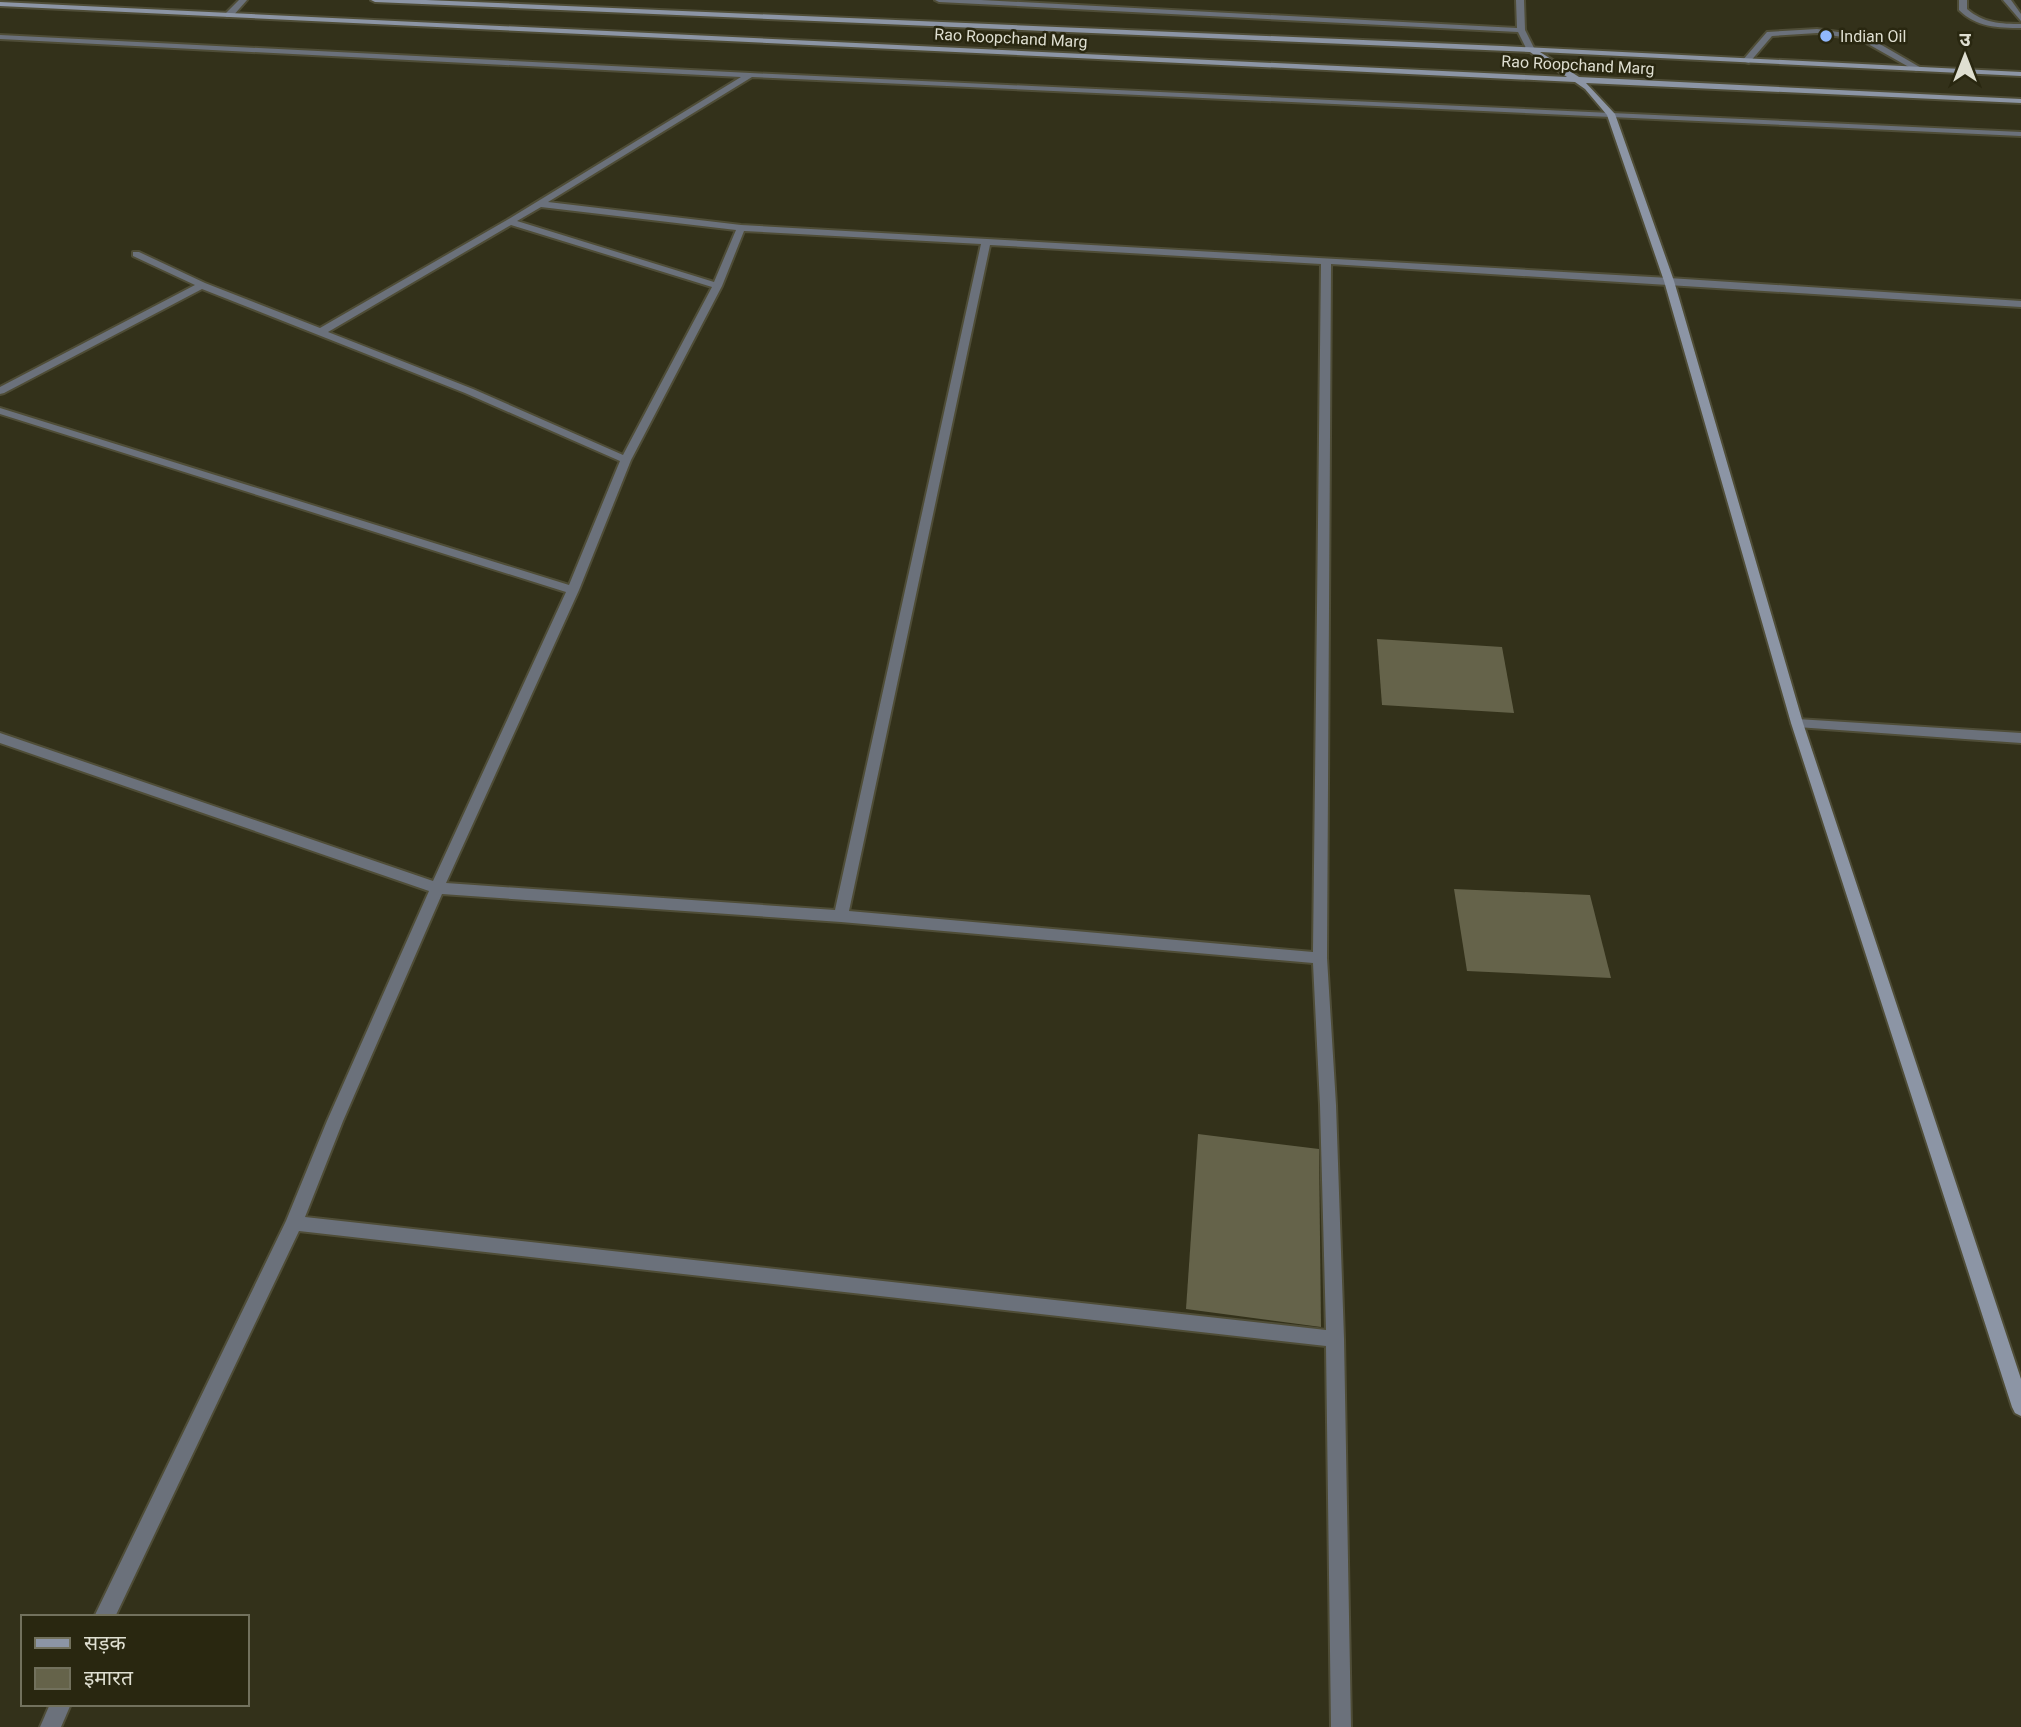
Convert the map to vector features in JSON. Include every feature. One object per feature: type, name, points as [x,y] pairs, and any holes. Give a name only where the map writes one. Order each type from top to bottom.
[{"type":"main road","name":"Rao Roopchand Marg","points":[[375,0],[2021,74]]},
{"type":"main road","name":"Rao Roopchand Marg","points":[[0,5],[2021,101]]},
{"type":"main road","points":[[1531,50],[1588,87],[1611,114],[1669,281],[1797,723],[2021,1407]]},
{"type":"street","points":[[229,15],[243,0]]},
{"type":"street","points":[[939,0],[1521,30]]},
{"type":"street","points":[[1520,0],[1521,30],[1531,50]]},
{"type":"street","points":[[1963,0],[1963,10],[1970,18],[1998,26],[2021,26]]},
{"type":"street","points":[[2007,0],[2021,19]]},
{"type":"street","points":[[1745,61],[1770,34],[1817,31],[1863,38],[1919,69]]},
{"type":"street","points":[[0,37],[2021,134]]},
{"type":"street","points":[[320,332],[510,222],[750,75]]},
{"type":"street","points":[[540,204],[741,228],[1669,281],[2020,307]]},
{"type":"street","points":[[510,222],[717,286]]},
{"type":"street","points":[[105,1615],[294,1223],[335,1121],[437,888],[573,590],[626,460],[717,286],[741,228]]},
{"type":"street","points":[[841,916],[986,242]]},
{"type":"street","points":[[136,254],[202,285],[469,391],[626,460]]},
{"type":"street","points":[[1326,261],[1320,958],[1328,1105],[1335,1339],[1341,1727]]},
{"type":"street","points":[[0,391],[202,285]]},
{"type":"street","points":[[0,411],[573,590]]},
{"type":"street","points":[[1797,723],[2021,738]]},
{"type":"street","points":[[0,738],[437,888],[841,916],[1320,958]]},
{"type":"street","points":[[294,1223],[1335,1339]]},
{"type":"street","points":[[50,1727],[60,1706]]},
{"type":"building","points":[[1377,639],[1502,647],[1514,713],[1382,705]]},
{"type":"building","points":[[1454,889],[1590,895],[1611,978],[1467,971]]},
{"type":"building","points":[[1198,1134],[1319,1149],[1321,1327],[1186,1309]]},
{"type":"place","name":"Indian Oil","points":[[1826,36]]}]
